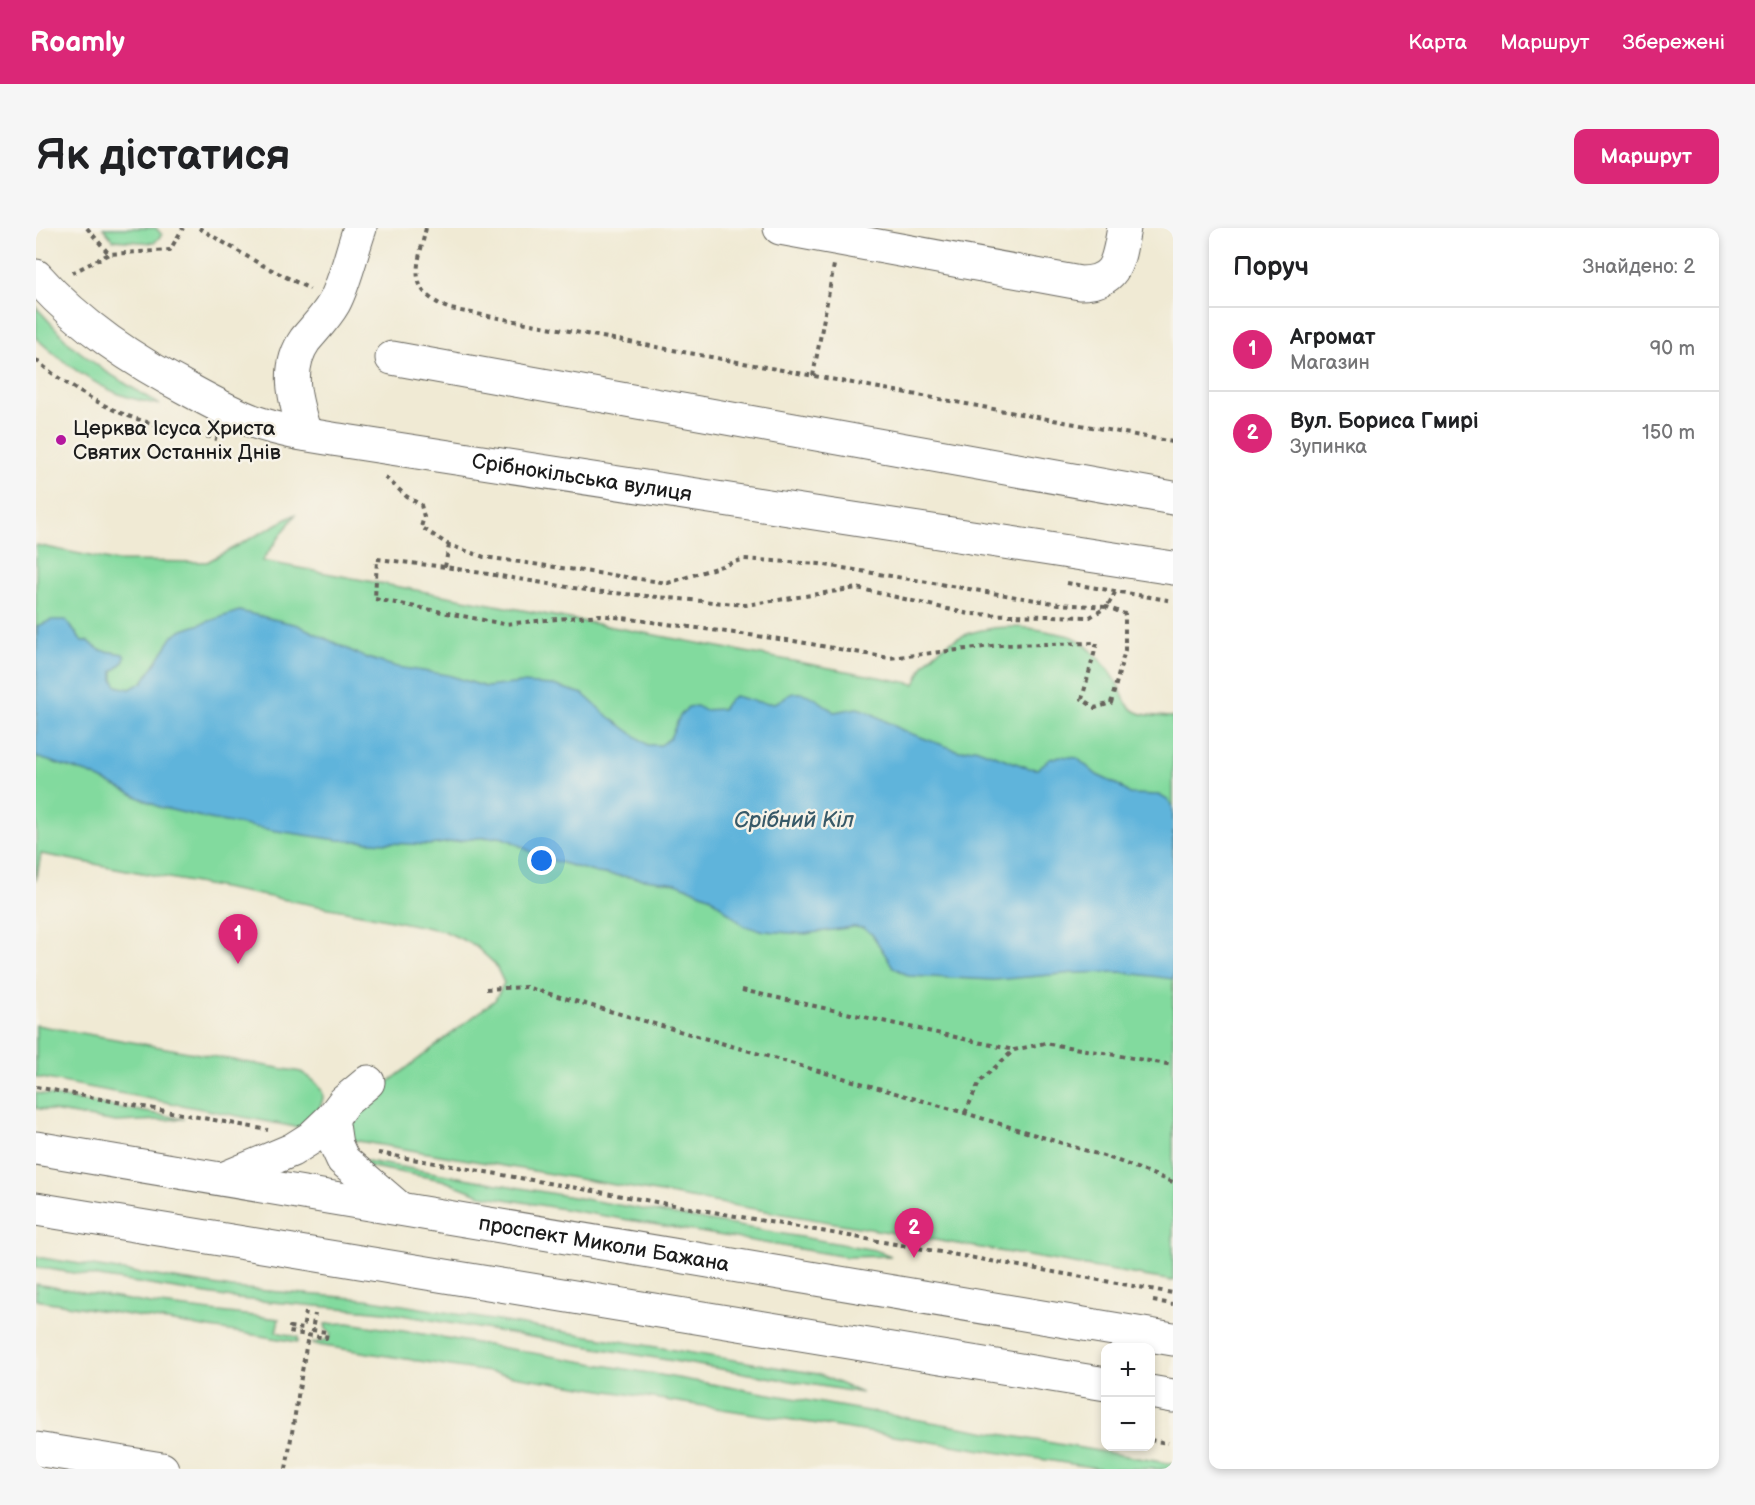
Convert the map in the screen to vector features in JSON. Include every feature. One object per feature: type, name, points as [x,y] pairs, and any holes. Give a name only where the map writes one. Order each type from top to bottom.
[{"type":"main road","points":[[305,434],[295,398],[294,367],[305,341],[335,301],[360,228]]},
{"type":"main road","points":[[780,228],[1080,283],[1092,283],[1104,279],[1113,269],[1124,228]]},
{"type":"main road","name":"Срібнокільська вулиця","points":[[41,281],[72,314],[155,372],[255,422],[305,434],[1173,568]]},
{"type":"main road","points":[[392,358],[1173,498]]},
{"type":"main road","points":[[223,1179],[326,1134],[344,1102],[368,1082]]},
{"type":"main road","points":[[326,1134],[343,1160],[399,1208]]},
{"type":"main road","name":"проспект Миколи Бажана","points":[[36,1148],[1173,1339]]},
{"type":"main road","points":[[36,1209],[1101,1383]]},
{"type":"main road","points":[[1155,1393],[1173,1396]]},
{"type":"main road","points":[[36,1449],[162,1469]]},
{"type":"path","points":[[87,228],[110,254]]},
{"type":"path","points":[[41,281],[110,254],[170,250],[183,228]]},
{"type":"path","points":[[199,228],[260,264],[335,301]]},
{"type":"path","points":[[426,228],[417,269],[418,281],[423,292],[434,302],[450,309],[1173,442]]},
{"type":"path","points":[[813,376],[838,239]]},
{"type":"path","points":[[378,470],[406,496],[421,506],[424,517],[421,527],[449,545],[484,557],[668,583],[744,559],[819,564],[1059,604],[1107,608],[1125,614],[1125,650],[1111,702],[1095,708],[1082,699],[1097,643],[1000,645],[889,658],[794,641],[600,615],[504,624],[375,599],[377,559],[445,567],[592,591],[746,605],[856,588],[969,614],[1090,617],[1107,608],[1116,591]]},
{"type":"path","points":[[445,567],[449,545]]},
{"type":"path","points":[[486,989],[526,987],[965,1113],[1113,1159],[1173,1182]]},
{"type":"path","points":[[742,990],[1014,1050],[1045,1043],[1173,1065]]},
{"type":"path","points":[[965,1113],[980,1082],[1014,1050]]},
{"type":"path","points":[[36,1087],[326,1134],[1173,1293]]},
{"type":"path","points":[[1153,1301],[1173,1304]]},
{"type":"path","points":[[306,1312],[303,1329],[290,1327],[289,1332],[326,1338],[327,1332],[312,1330],[315,1314]]},
{"type":"path","points":[[286,1469],[308,1335]]},
{"type":"path","points":[[1155,1441],[1168,1443]]},
{"type":"green space","points":[[103,228],[156,228],[162,235],[154,243],[113,240]]},
{"type":"green space","points":[[36,307],[71,345],[105,371],[160,405],[107,389],[85,377],[65,362],[36,338]]},
{"type":"green space","points":[[296,514],[262,561],[915,684],[924,666],[950,642],[981,630],[1030,628],[1074,637],[1082,642],[1110,672],[1126,703],[1132,709],[1145,715],[1173,717],[1173,1281],[347,1139],[346,1128],[356,1107],[495,1000],[504,983],[495,964],[474,945],[444,931],[41,854],[36,881],[36,545],[114,561],[207,562]]},
{"type":"green space","points":[[36,1025],[301,1072],[319,1086],[323,1098],[317,1112],[305,1129],[36,1077]]},
{"type":"green space","points":[[36,1093],[185,1119],[116,1122],[36,1108]]},
{"type":"green space","points":[[356,1159],[875,1250],[891,1256],[847,1257],[481,1195],[442,1180],[367,1166]]},
{"type":"green space","points":[[36,1257],[232,1288],[366,1299],[818,1374],[862,1393],[384,1312],[239,1299],[36,1267]]},
{"type":"green space","points":[[36,1284],[151,1304],[279,1319],[276,1332],[298,1337],[298,1342],[36,1300]]},
{"type":"green space","points":[[348,1323],[429,1335],[1173,1464],[1173,1469],[1103,1469],[311,1344],[329,1339],[331,1333],[326,1329],[325,1324]]},
{"type":"water","name":"Срібний Кіл","points":[[239,611],[298,625],[364,657],[397,667],[448,675],[486,687],[521,683],[553,685],[583,694],[604,713],[648,745],[661,745],[670,738],[680,716],[688,707],[697,706],[703,710],[722,709],[735,696],[758,702],[774,703],[788,695],[800,693],[812,697],[834,712],[857,708],[904,731],[959,751],[975,748],[1029,768],[1037,769],[1050,759],[1060,756],[1077,758],[1097,775],[1118,785],[1130,794],[1159,795],[1169,801],[1173,808],[1173,979],[1120,972],[1074,973],[994,980],[909,976],[893,967],[872,934],[863,928],[853,927],[804,934],[764,931],[744,926],[709,896],[676,883],[597,873],[541,857],[500,837],[430,845],[388,843],[338,840],[214,820],[159,807],[90,774],[36,757],[37,626],[52,620],[66,620],[82,641],[87,641],[100,650],[123,654],[124,660],[113,671],[113,679],[117,686],[130,689],[143,682],[173,636],[183,630]]},
{"type":"place","name":"Церква Ісуса Христа Святих Останніх Днів","points":[[61,440]]},
{"type":"place","name":"Агромат","points":[[238,964]]},
{"type":"place","name":"Вул. Бориса Гмирі","points":[[914,1258]]}]
